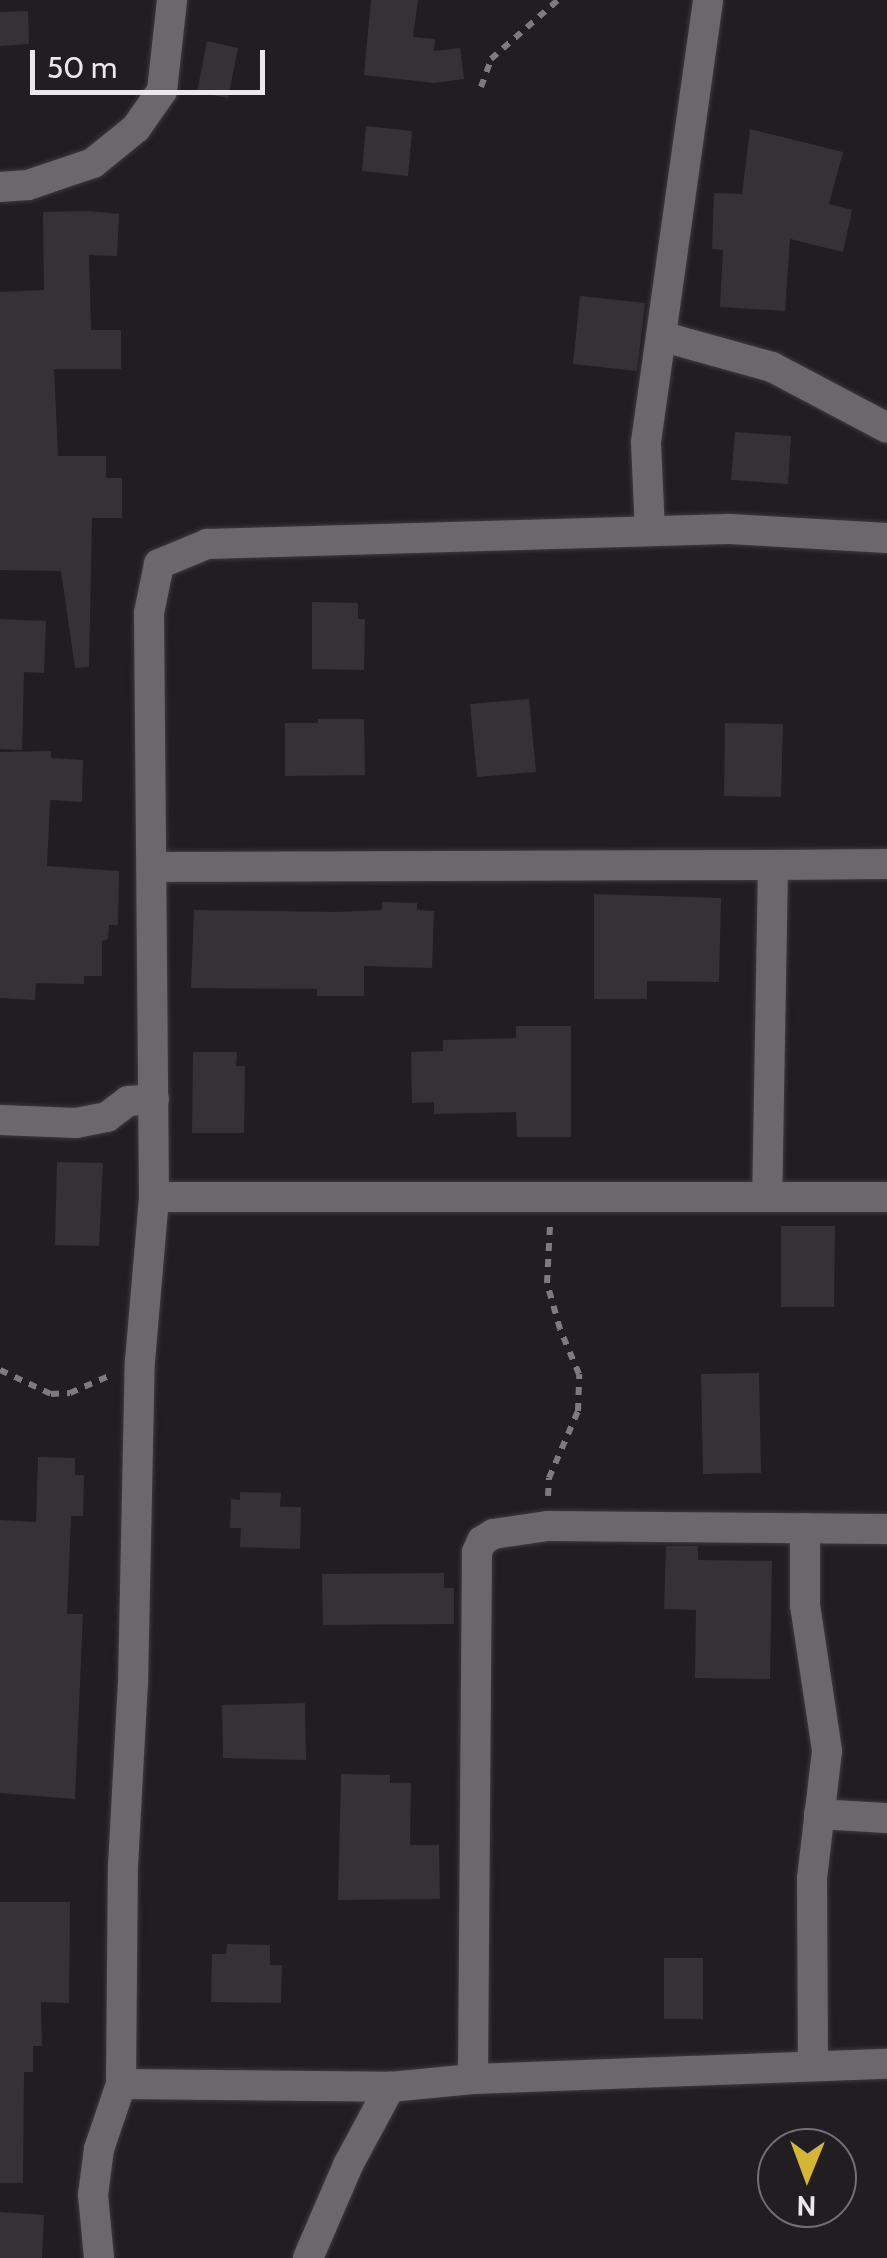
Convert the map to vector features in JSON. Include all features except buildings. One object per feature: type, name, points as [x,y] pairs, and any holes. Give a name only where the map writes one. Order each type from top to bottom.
[{"type":"street","points":[[0,187],[28,185],[93,163],[136,128],[162,91],[172,0]]},
{"type":"street","points":[[650,531],[646,442],[664,337],[708,0]]},
{"type":"street","points":[[664,337],[772,367],[887,428]]},
{"type":"street","points":[[99,2258],[94,2194],[99,2149],[121,2084],[123,1866],[133,1684],[140,1361],[154,1196],[149,613],[160,564],[207,544],[730,529],[887,538]]},
{"type":"street","points":[[154,867],[887,864]]},
{"type":"street","points":[[767,1197],[773,865]]},
{"type":"street","points":[[0,1120],[76,1122],[107,1117],[128,1101],[154,1099]]},
{"type":"street","points":[[154,1196],[887,1197]]},
{"type":"street","points":[[474,2079],[477,1552],[482,1541],[493,1534],[548,1526],[887,1529]]},
{"type":"street","points":[[805,1528],[806,1605],[827,1752],[812,1898],[813,2066]]},
{"type":"street","points":[[819,1814],[887,1818]]},
{"type":"street","points":[[121,2084],[390,2086],[474,2079],[887,2064]]},
{"type":"street","points":[[308,2258],[348,2165],[390,2086]]},
{"type":"path","points":[[480,87],[491,59],[558,0]]},
{"type":"path","points":[[548,1526],[549,1478],[578,1410],[579,1374],[547,1283],[552,1194]]},
{"type":"path","points":[[0,1370],[31,1387],[70,1393],[140,1361]]}]
